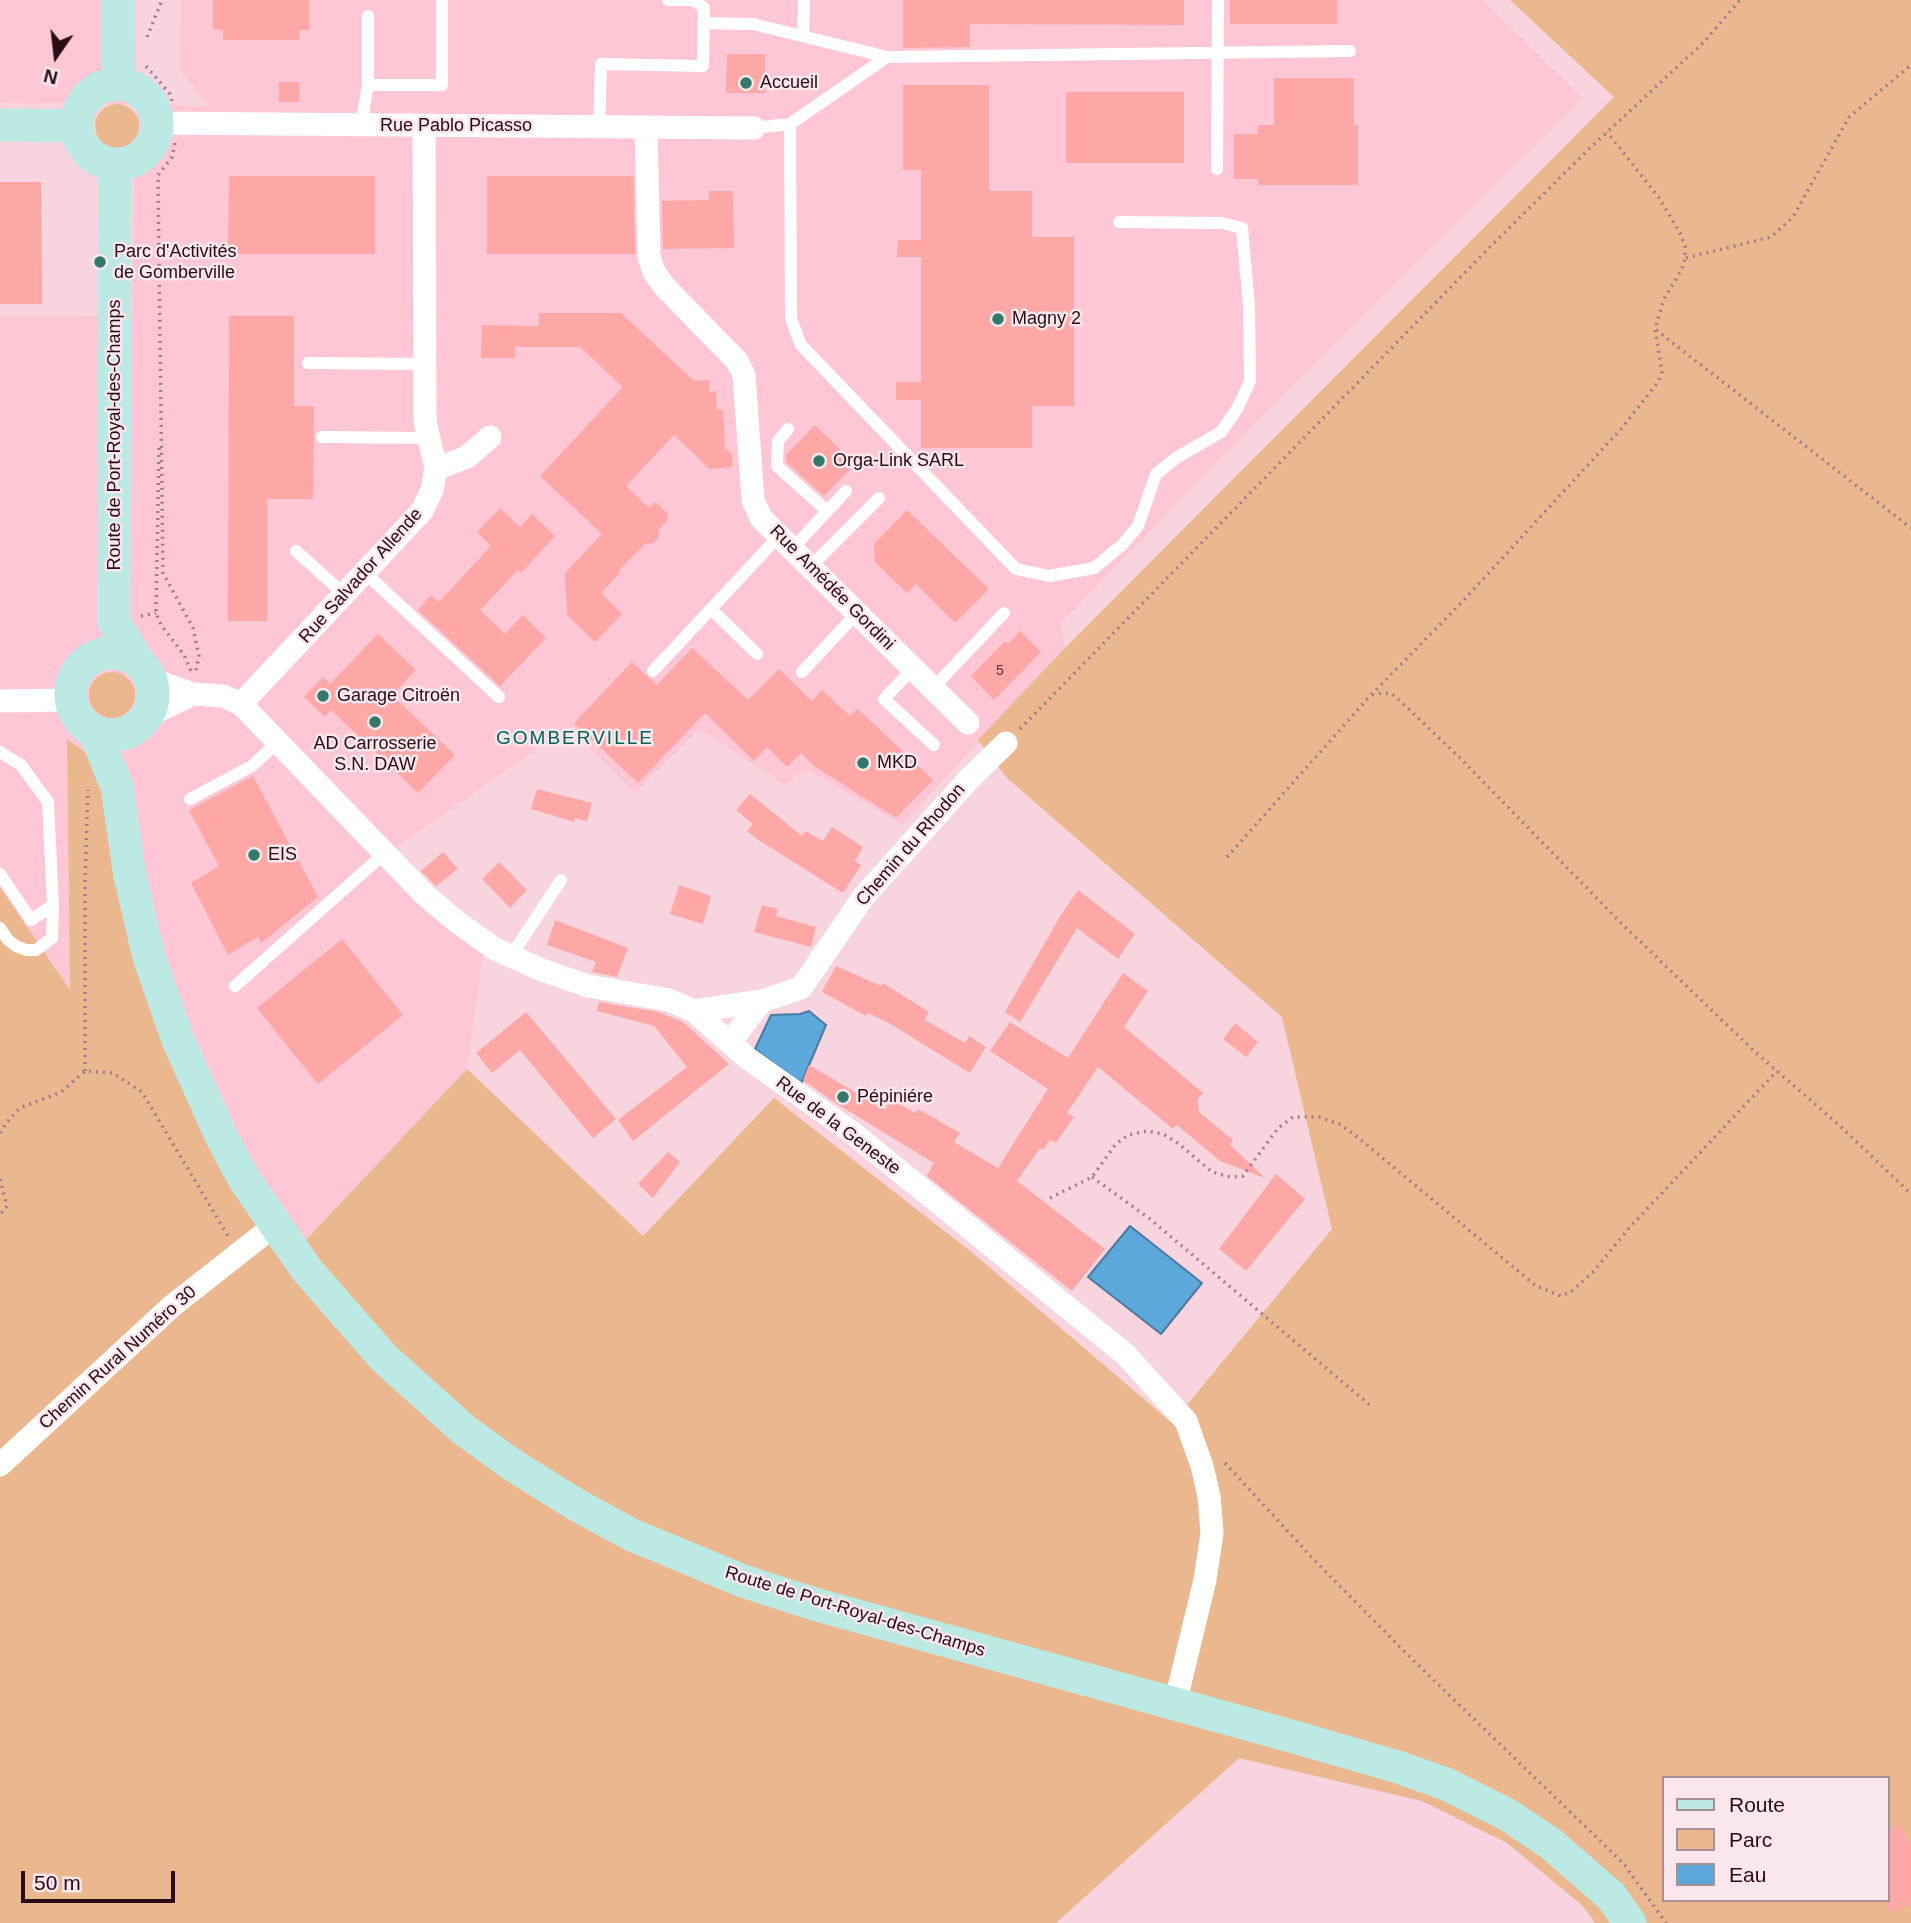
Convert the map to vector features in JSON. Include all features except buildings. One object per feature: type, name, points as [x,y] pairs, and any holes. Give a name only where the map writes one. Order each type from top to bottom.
[{"type":"main road","points":[[118,0],[118,84]]},
{"type":"main road","points":[[118,84],[130,86],[149,101],[155,112],[168,124],[156,135],[145,153],[126,164],[115,165],[105,163],[88,153],[82,145],[76,126],[77,115],[88,96],[107,85],[118,84]]},
{"type":"main road","points":[[0,125],[76,126]]},
{"type":"main road","name":"Route de Port-Royal-des-Champs","points":[[114,622],[115,165]]},
{"type":"main road","points":[[114,622],[154,691],[140,723],[120,735],[107,735],[95,732],[84,724],[75,713],[71,700],[74,680],[85,663],[93,657],[114,622]]},
{"type":"main road","points":[[93,657],[116,653],[144,670]]},
{"type":"main road","name":"Route de Port-Royal-des-Champs","points":[[113,775],[140,723]]},
{"type":"main road","name":"Route de Port-Royal-des-Champs","points":[[95,732],[113,775],[137,914],[163,1002],[209,1114],[244,1179],[307,1270],[384,1358],[463,1429],[511,1464],[632,1535],[732,1577],[802,1600],[1398,1767],[1446,1784],[1508,1815],[1550,1843],[1612,1897],[1630,1923]]},
{"type":"street","name":"Rue Pablo Picasso","points":[[168,124],[754,128]]},
{"type":"street","points":[[424,126],[425,421],[436,469],[467,457],[490,437]]},
{"type":"street","name":"Rue Amédée Gordini","points":[[646,127],[649,257],[654,272],[664,286],[737,361],[744,375],[752,500],[761,518],[968,723]]},
{"type":"street","name":"Rue Salvador Allende","points":[[241,704],[422,511],[432,490],[436,469]]},
{"type":"street","points":[[144,670],[193,694],[223,695],[241,704]]},
{"type":"street","points":[[140,723],[193,694]]},
{"type":"street","points":[[0,701],[71,700]]},
{"type":"street","name":"Rue de la Geneste","points":[[241,704],[425,895],[457,922],[511,956],[588,986],[669,1000],[694,1011],[761,1069],[850,1131],[1125,1354],[1186,1421],[1202,1466],[1209,1496],[1212,1533],[1205,1580],[1175,1704]]},
{"type":"street","name":"Chemin du Rhodon","points":[[694,1011],[762,1001],[801,988],[864,896],[970,778],[1006,743]]},
{"type":"street","points":[[730,1042],[762,1001]]},
{"type":"street","name":"Chemin Rural Numéro 30","points":[[0,1465],[172,1306],[275,1225]]},
{"type":"lane","points":[[368,85],[442,85],[443,0]]},
{"type":"lane","points":[[599,127],[601,64],[703,66],[704,8],[694,0],[668,0]]},
{"type":"lane","points":[[803,36],[804,0]]},
{"type":"lane","points":[[1217,169],[1218,0]]},
{"type":"lane","points":[[361,126],[368,85],[368,16]]},
{"type":"lane","points":[[704,23],[754,24],[887,57],[1350,51]]},
{"type":"lane","points":[[754,128],[790,124],[887,57]]},
{"type":"lane","points":[[790,124],[791,319],[801,345],[1016,569],[1049,576],[1094,568],[1122,545],[1138,527],[1156,474],[1176,458],[1222,432],[1250,381],[1249,306],[1242,229],[1222,223],[1119,222]]},
{"type":"lane","points":[[308,363],[426,363]]},
{"type":"lane","points":[[788,429],[778,441],[777,466],[827,511]]},
{"type":"lane","points":[[322,437],[428,438]]},
{"type":"lane","points":[[653,671],[711,609],[785,543],[827,511],[846,491]]},
{"type":"lane","points":[[810,567],[879,498]]},
{"type":"lane","points":[[296,551],[344,594]]},
{"type":"lane","points":[[365,572],[499,697]]},
{"type":"lane","points":[[711,609],[757,654]]},
{"type":"lane","points":[[802,672],[857,613]]},
{"type":"lane","points":[[933,688],[1004,613]]},
{"type":"lane","points":[[913,668],[884,699],[934,745]]},
{"type":"lane","points":[[190,799],[252,766],[278,742]]},
{"type":"lane","points":[[0,752],[22,765],[48,802],[54,920],[52,938],[36,950],[16,946],[0,928]]},
{"type":"lane","points":[[235,986],[385,853]]},
{"type":"lane","points":[[0,874],[31,920],[52,905]]},
{"type":"lane","points":[[511,956],[561,880]]},
{"type":"path","points":[[147,46],[147,35],[162,0]]},
{"type":"path","points":[[1006,743],[1487,250],[1607,132],[1703,43],[1740,0]]},
{"type":"path","points":[[147,56],[146,67],[170,94],[168,124],[172,157],[158,175],[163,573],[193,628],[199,656],[193,694]]},
{"type":"path","points":[[1685,258],[1771,237],[1793,217],[1849,117],[1911,65]]},
{"type":"path","points":[[1227,857],[1370,696],[1462,602],[1651,394],[1662,372],[1655,329],[1664,299],[1678,277],[1685,258],[1680,233],[1660,199],[1607,132]]},
{"type":"path","points":[[1655,329],[1911,528]]},
{"type":"path","points":[[161,397],[156,613],[161,625],[184,654],[192,675],[193,694]]},
{"type":"path","points":[[1370,696],[1383,693],[1392,694],[1398,699],[1460,758],[1622,924],[1911,1194]]},
{"type":"path","points":[[85,1071],[88,769],[113,775]]},
{"type":"path","points":[[0,1133],[20,1108],[61,1092],[85,1071],[113,1073],[142,1092],[238,1253]]},
{"type":"path","points":[[1051,1198],[1092,1177],[1115,1145],[1128,1135],[1147,1131],[1163,1135],[1179,1144],[1212,1172],[1230,1177],[1243,1175],[1278,1128],[1293,1117],[1319,1117],[1339,1124],[1355,1135],[1536,1286],[1561,1296],[1572,1291],[1594,1271],[1630,1227],[1777,1071]]},
{"type":"path","points":[[1092,1177],[1150,1219],[1373,1407]]},
{"type":"path","points":[[0,1179],[7,1206],[0,1215]]},
{"type":"path","points":[[1223,1461],[1417,1664],[1623,1863],[1666,1923]]},
{"type":"shaded area","points":[[0,0],[133,0],[136,103],[210,107],[180,71],[181,0],[1482,0],[1583,98],[1262,416],[1061,623],[1065,648],[902,825],[806,769],[785,785],[699,729],[635,793],[568,727],[391,851],[484,949],[467,1069],[283,1263],[67,740],[70,991],[0,887],[0,317],[132,316],[136,104],[0,103]]},
{"type":"green space","points":[[1510,0],[1911,0],[1911,1923],[1595,1923],[1583,1906],[1507,1843],[1422,1801],[1239,1758],[1056,1923],[0,1923],[0,887],[70,990],[67,739],[90,756],[107,786],[135,947],[284,1263],[467,1069],[643,1236],[774,1098],[975,1255],[1172,1423],[1332,1229],[1282,1017],[1007,778],[978,740],[1065,648],[1614,97]]},
{"type":"green space","points":[[117,104],[132,111],[139,126],[132,141],[117,148],[102,141],[95,126],[102,111]]},
{"type":"green space","points":[[112,672],[128,679],[135,695],[128,711],[112,718],[96,711],[89,695],[96,679]]},
{"type":"water","points":[[809,1011],[826,1025],[801,1084],[755,1049],[771,1015]]},
{"type":"water","points":[[1130,1226],[1202,1283],[1161,1334],[1088,1277]]},
{"type":"place","name":"Accueil","points":[[746,83]]},
{"type":"place","name":"Parc d'Activités de Gomberville","points":[[100,262]]},
{"type":"place","name":"Magny 2","points":[[998,319]]},
{"type":"place","name":"Orga-Link SARL","points":[[819,461]]},
{"type":"place","name":"Garage Citroën","points":[[323,696]]},
{"type":"place","name":"AD Carrosserie S.N. DAW","points":[[375,722]]},
{"type":"place","name":"MKD","points":[[863,763]]},
{"type":"place","name":"EIS","points":[[254,855]]},
{"type":"place","name":"Pépiniére","points":[[843,1097]]},
{"type":"district","name":"GOMBERVILLE","points":[[575,739]]}]
